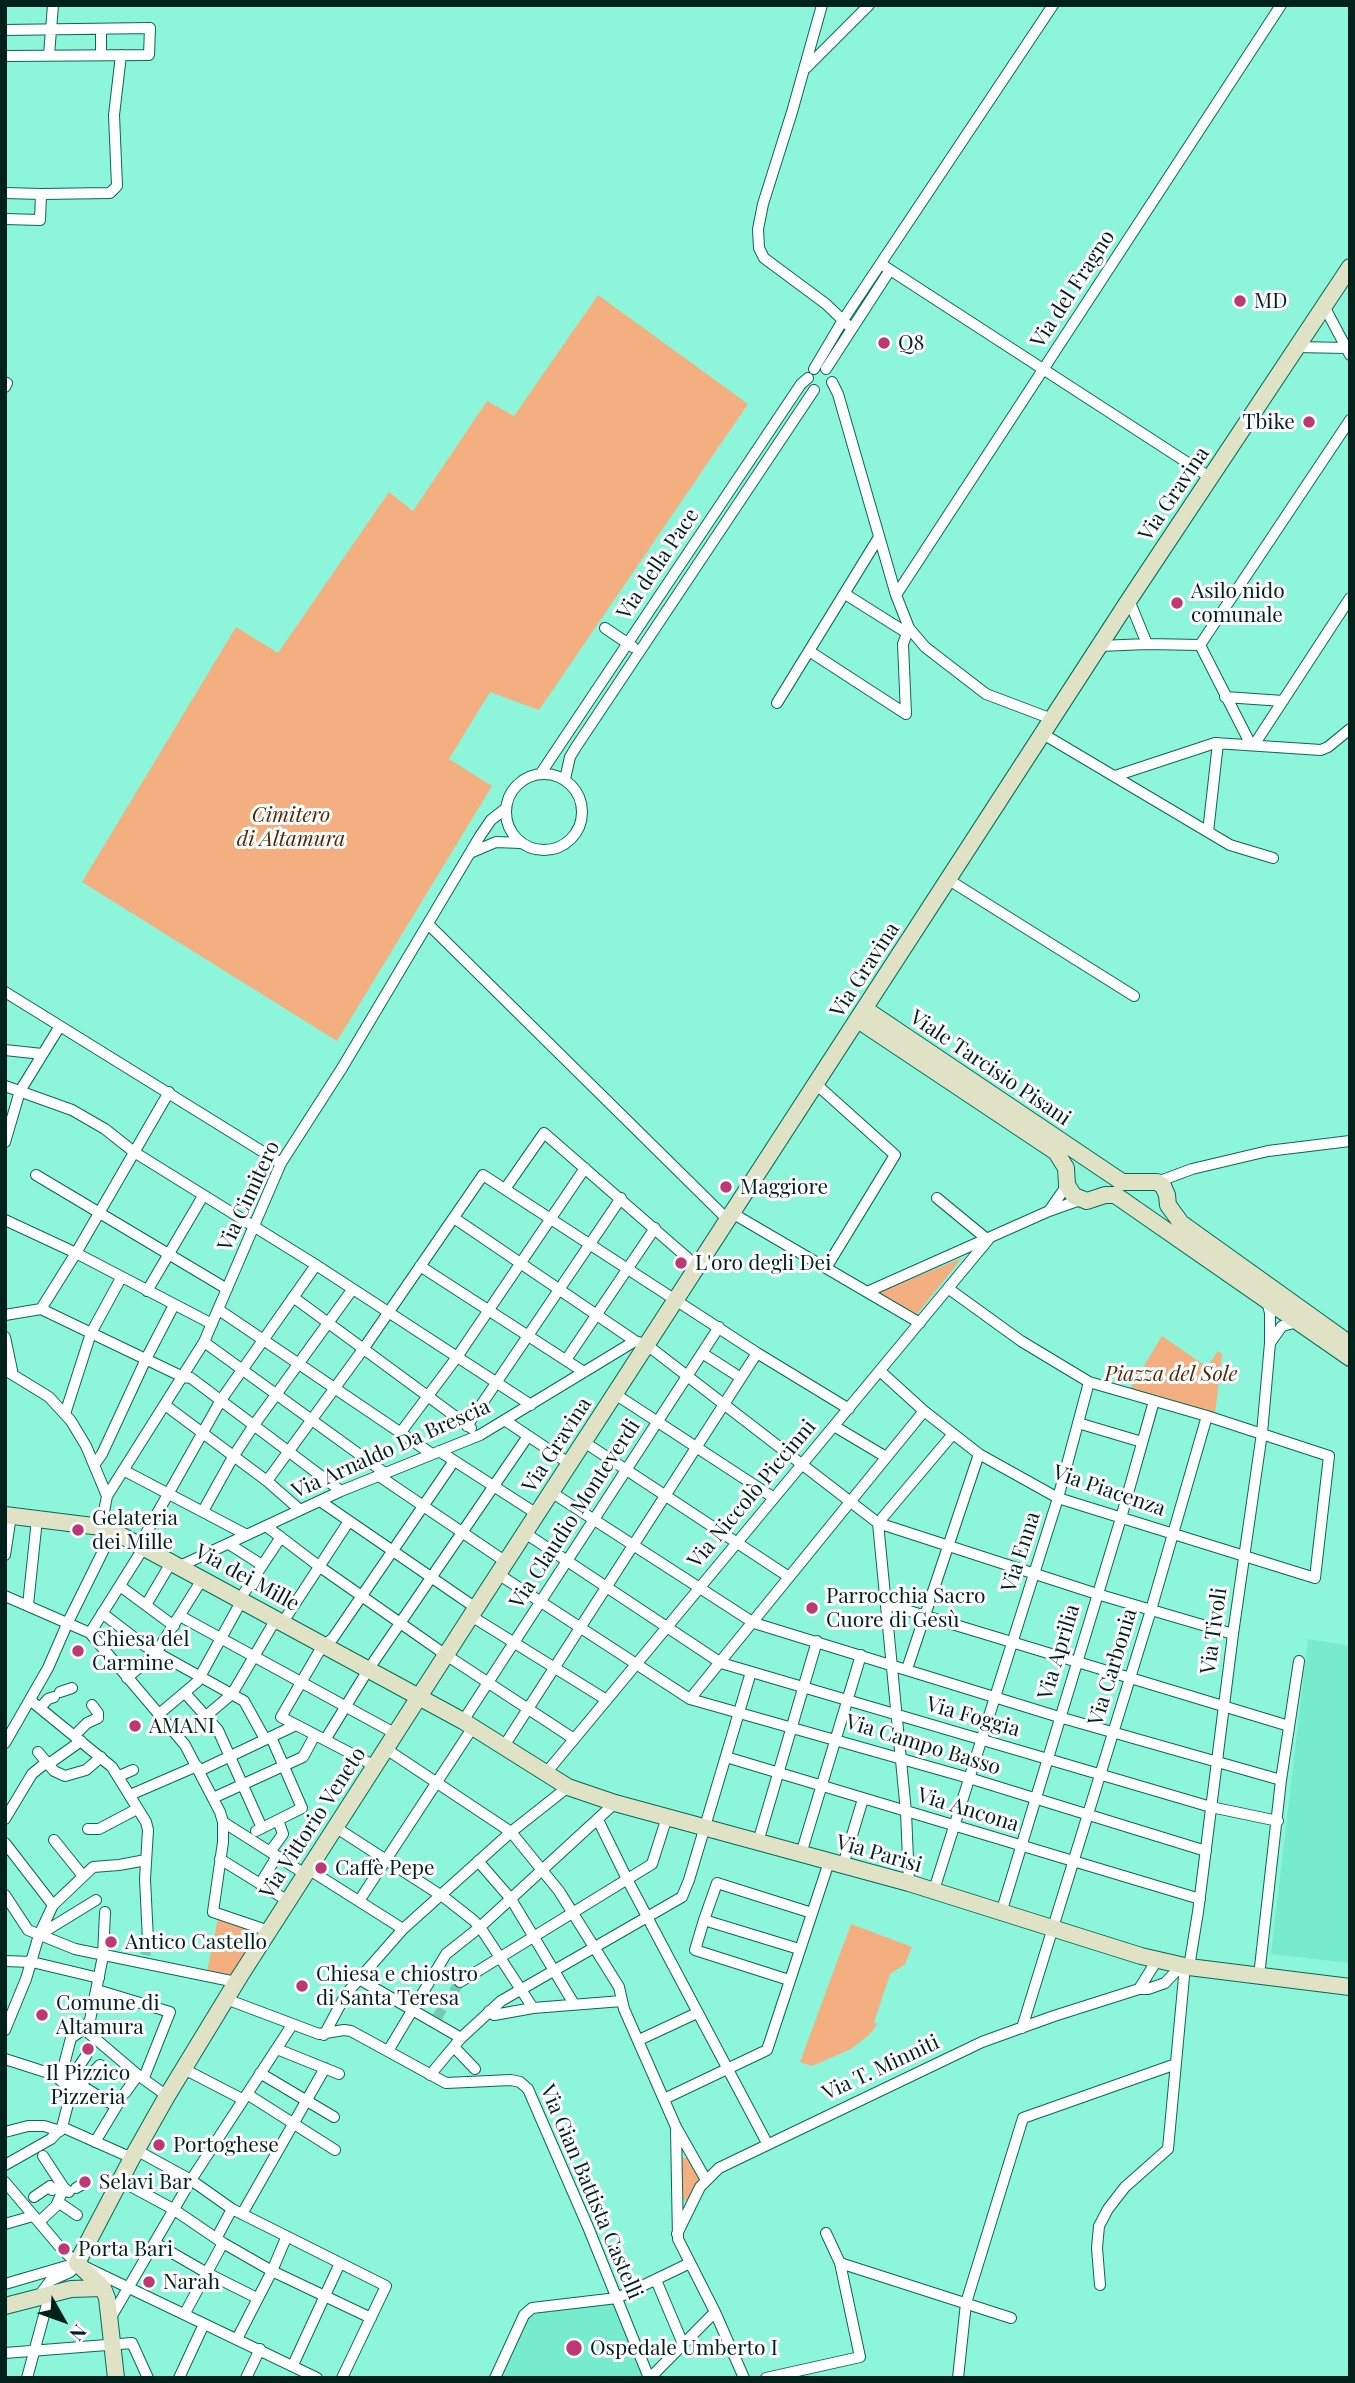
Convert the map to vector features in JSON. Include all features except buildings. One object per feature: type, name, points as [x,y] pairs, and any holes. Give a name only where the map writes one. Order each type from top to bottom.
[{"type":"main road","name":"Via Gravina","points":[[419,1697],[615,1394],[641,1343],[676,1300],[698,1267],[1129,600],[1350,267]]},
{"type":"main road","name":"Viale Tarcisio Pisani","points":[[861,1014],[1122,1182],[1164,1194]]},
{"type":"main road","name":"Viale Tarcisio Pisani","points":[[861,1014],[1056,1152],[1062,1159],[1070,1191],[1080,1200]]},
{"type":"main road","points":[[1067,1181],[1076,1164],[1092,1162]]},
{"type":"main road","points":[[1149,1218],[1161,1214],[1164,1194]]},
{"type":"main road","points":[[1164,1194],[1181,1223],[1350,1344]]},
{"type":"main road","points":[[1080,1200],[1115,1195],[1350,1358]]},
{"type":"main road","name":"Via dei Mille","points":[[8,1516],[107,1529],[203,1578],[419,1697]]},
{"type":"main road","name":"Via Parisi","points":[[419,1697],[468,1724],[568,1787],[615,1803],[909,1883],[933,1893],[1157,1960],[1350,1987]]},
{"type":"main road","name":"Via Vittorio Veneto","points":[[72,2259],[121,2181],[167,2096],[226,1998],[419,1697]]},
{"type":"main road","points":[[72,2259],[103,2288],[107,2298],[116,2378]]},
{"type":"main road","points":[[5,2306],[71,2288],[103,2288]]},
{"type":"street","points":[[49,55],[53,5]]},
{"type":"street","points":[[822,5],[763,204],[758,229],[759,248],[764,258],[826,304],[852,330]]},
{"type":"street","points":[[804,70],[869,5]]},
{"type":"street","points":[[832,389],[820,392],[814,390],[810,386],[811,374],[826,369],[852,330],[886,267],[1054,5]]},
{"type":"street","name":"Via del Fragno","points":[[896,595],[1281,5]]},
{"type":"street","points":[[5,30],[150,28],[149,55],[5,55]]},
{"type":"street","points":[[101,30],[101,55]]},
{"type":"street","points":[[5,193],[110,193],[117,186],[114,115],[121,55]]},
{"type":"street","points":[[5,219],[40,220],[41,194]]},
{"type":"street","points":[[886,267],[1211,478]]},
{"type":"street","name":"Via della Pace","points":[[541,773],[801,384],[811,374],[844,320],[886,267]]},
{"type":"street","points":[[1324,306],[1348,351]]},
{"type":"street","points":[[1296,347],[1348,351]]},
{"type":"street","points":[[809,651],[906,714],[903,644],[908,630],[832,389],[831,374],[826,369]]},
{"type":"street","name":"Via della Pace","points":[[565,779],[570,757],[576,747],[814,390]]},
{"type":"street","points":[[1200,645],[1345,436],[1350,420]]},
{"type":"street","points":[[777,703],[879,537]]},
{"type":"street","points":[[845,594],[908,630],[925,647],[986,694],[1052,719]]},
{"type":"street","points":[[1252,745],[1350,598]]},
{"type":"street","points":[[1129,600],[1147,644]]},
{"type":"street","points":[[605,628],[639,650]]},
{"type":"street","points":[[1100,646],[1200,645]]},
{"type":"street","points":[[1200,645],[1252,745]]},
{"type":"street","points":[[1225,697],[1283,701]]},
{"type":"street","points":[[1115,776],[1218,743],[1321,750],[1350,729]]},
{"type":"street","points":[[1043,734],[1234,847],[1273,858]]},
{"type":"street","points":[[1208,832],[1218,743]]},
{"type":"street","points":[[541,773],[554,774],[565,779],[573,787],[582,807],[578,828],[572,838],[553,849],[531,848],[522,843],[512,834],[507,822],[505,808],[513,788],[521,781],[541,773]]},
{"type":"street","name":"Via Cimitero","points":[[5,1744],[10,1724],[30,1700],[48,1668],[107,1529],[107,1496],[204,1342],[281,1163],[342,1068],[470,853],[491,820],[505,808]]},
{"type":"street","points":[[470,853],[496,842],[522,843]]},
{"type":"street","points":[[949,880],[1134,996]]},
{"type":"street","points":[[428,924],[730,1217],[826,1268],[920,1323]]},
{"type":"street","points":[[5,992],[281,1163]]},
{"type":"street","points":[[6,1138],[20,1091],[60,1026]]},
{"type":"street","points":[[5,1050],[42,1054]]},
{"type":"street","points":[[816,1084],[895,1155],[826,1268]]},
{"type":"street","points":[[5,1086],[72,1110],[105,1129],[134,1152],[316,1265],[531,1405]]},
{"type":"street","points":[[41,1309],[76,1254],[169,1092]]},
{"type":"street","points":[[505,1189],[544,1133],[698,1267]]},
{"type":"street","points":[[1164,1194],[1184,1173],[1268,1151],[1350,1140]]},
{"type":"street","points":[[401,1432],[457,1357],[585,1168]]},
{"type":"street","points":[[36,1175],[227,1289]]},
{"type":"street","points":[[267,1481],[389,1313],[483,1175],[757,1353],[849,1409]]},
{"type":"street","points":[[1049,1211],[1067,1181]]},
{"type":"street","points":[[147,1292],[203,1196]]},
{"type":"street","points":[[467,1426],[621,1198]]},
{"type":"street","points":[[937,1198],[988,1240]]},
{"type":"street","points":[[867,1292],[1049,1211],[1080,1200]]},
{"type":"street","points":[[454,1218],[688,1375],[878,1523],[1097,1594],[1233,1634]]},
{"type":"street","points":[[5,1220],[212,1324]]},
{"type":"street","points":[[566,1360],[655,1228]]},
{"type":"street","name":"Via Niccolò Piccinni","points":[[546,1773],[988,1240]]},
{"type":"street","points":[[90,1633],[120,1586],[221,1400],[316,1265]]},
{"type":"street","points":[[420,1266],[584,1372]]},
{"type":"street","points":[[65,1414],[91,1333],[121,1278]]},
{"type":"street","points":[[949,1289],[1021,1341],[1089,1382],[1262,1433]]},
{"type":"street","points":[[202,1511],[254,1425],[352,1290]]},
{"type":"street","points":[[293,1297],[480,1435]]},
{"type":"street","name":"Via Tivoli","points":[[1100,2285],[1097,2248],[1099,2226],[1108,2209],[1125,2188],[1168,2149],[1185,1966],[1200,1899],[1233,1634],[1262,1433],[1270,1343],[1270,1313],[1267,1301]]},
{"type":"street","points":[[94,1465],[102,1454],[174,1304]]},
{"type":"street","points":[[5,1315],[41,1309],[183,1377],[191,1378],[341,1491]]},
{"type":"street","points":[[219,1310],[401,1432],[454,1461],[537,1514]]},
{"type":"street","points":[[1270,1343],[1282,1326],[1298,1322]]},
{"type":"street","name":"Via Claudio Monteverdi","points":[[359,1901],[437,1782],[488,1683],[719,1327]]},
{"type":"street","points":[[5,1337],[9,1373],[49,1397],[72,1421],[107,1496]]},
{"type":"street","name":"Via Campo Basso","points":[[204,1342],[312,1419],[423,1507],[463,1534],[540,1601],[690,1699],[969,1778],[1206,1851]]},
{"type":"street","name":"Via Arnaldo Da Brescia","points":[[176,1564],[229,1544],[341,1491],[480,1435],[584,1372],[641,1343]]},
{"type":"street","points":[[702,1353],[741,1378]]},
{"type":"street","points":[[504,1746],[757,1353]]},
{"type":"street","name":"Via Piacenza","points":[[880,1371],[979,1454],[1058,1498],[1315,1578],[1329,1456],[1262,1433]]},
{"type":"street","name":"Via Enna","points":[[933,1893],[1058,1498],[1089,1382]]},
{"type":"street","points":[[615,1394],[774,1498]]},
{"type":"street","name":"Via Aprilia","points":[[1001,1913],[1154,1401]]},
{"type":"street","points":[[165,1405],[267,1481],[300,1510]]},
{"type":"street","points":[[690,1699],[925,1411]]},
{"type":"street","name":"Via Carbonia","points":[[1022,2028],[1151,1610],[1207,1416]]},
{"type":"street","points":[[506,1421],[570,1464]]},
{"type":"street","points":[[1078,1423],[1142,1442]]},
{"type":"street","points":[[834,1426],[886,1457]]},
{"type":"street","points":[[909,1883],[906,1812],[878,1523],[953,1434]]},
{"type":"street","points":[[213,1798],[303,1757],[346,1706],[528,1436]]},
{"type":"street","points":[[584,1442],[789,1577]]},
{"type":"street","points":[[906,1669],[979,1454]]},
{"type":"street","points":[[375,1766],[281,1717],[320,1650],[333,1638],[454,1461]]},
{"type":"street","points":[[123,1470],[247,1535]]},
{"type":"street","points":[[551,1492],[754,1623],[995,1698],[1281,1780]]},
{"type":"street","points":[[320,1501],[431,1577],[515,1643],[605,1699]]},
{"type":"street","points":[[5,1555],[8,1516]]},
{"type":"street","points":[[28,1605],[37,1519]]},
{"type":"street","points":[[206,1716],[232,1694],[254,1657],[320,1567],[349,1521]]},
{"type":"street","points":[[266,1526],[446,1655],[574,1739]]},
{"type":"street","name":"Via Foggia","points":[[525,1533],[721,1663],[1211,1807],[1278,1821]]},
{"type":"street","points":[[159,1714],[200,1677],[241,1599],[281,1537]]},
{"type":"street","points":[[229,1544],[262,1565]]},
{"type":"street","points":[[146,1605],[176,1564]]},
{"type":"street","points":[[127,1678],[156,1653],[203,1578]]},
{"type":"street","points":[[120,1586],[146,1605],[177,1621],[221,1638],[396,1734]]},
{"type":"street","points":[[5,1596],[90,1633],[185,1745],[223,1822],[213,1912],[269,1931]]},
{"type":"street","points":[[886,1604],[1289,1726]]},
{"type":"street","points":[[102,1614],[156,1653],[247,1704],[284,1767],[302,1808],[246,1836]]},
{"type":"street","points":[[758,1842],[817,1641]]},
{"type":"street","points":[[801,1854],[861,1655]]},
{"type":"street","points":[[1259,1976],[1281,1780],[1299,1661]]},
{"type":"street","points":[[430,2075],[457,2042],[489,2011],[520,1989],[682,1896],[751,1672]]},
{"type":"street","points":[[40,1707],[48,1699],[72,1688]]},
{"type":"street","points":[[185,1693],[218,1730],[262,1828]]},
{"type":"street","points":[[30,1700],[101,1757],[119,1776],[147,1826],[148,1940]]},
{"type":"street","points":[[5,1819],[32,1774],[78,1738],[87,1723],[98,1718],[92,1705]]},
{"type":"street","points":[[130,1795],[229,1757],[296,1725]]},
{"type":"street","points":[[386,1749],[511,1832],[542,1870],[573,1913],[619,1987],[622,2001],[676,2127],[706,2180]]},
{"type":"street","points":[[37,1752],[47,1764],[65,1776],[86,1770],[101,1757]]},
{"type":"street","name":"Via Ancona","points":[[726,1757],[1200,1899]]},
{"type":"street","points":[[119,1776],[133,1770]]},
{"type":"street","points":[[324,2035],[341,2001],[357,1978],[403,1929],[511,1832],[568,1787]]},
{"type":"street","points":[[664,2099],[767,2050],[812,1913],[863,1799]]},
{"type":"street","points":[[388,2051],[446,1954],[480,1927],[615,1803]]},
{"type":"street","points":[[88,1829],[99,1829],[137,1810]]},
{"type":"street","points":[[460,1982],[652,1864],[667,1817]]},
{"type":"street","points":[[598,1819],[626,1879],[767,2143]]},
{"type":"street","points":[[260,1884],[283,1834],[278,1821]]},
{"type":"street","points":[[223,1822],[403,1929]]},
{"type":"street","points":[[334,1827],[439,1895],[480,1927],[533,2008]]},
{"type":"street","points":[[54,1840],[83,1876]]},
{"type":"street","points":[[8,1850],[53,1905]]},
{"type":"street","points":[[220,1859],[288,1901]]},
{"type":"street","points":[[5,2030],[32,1962],[39,1935],[53,1905],[93,1867],[146,1860]]},
{"type":"street","points":[[478,1861],[511,1899],[574,2004]]},
{"type":"street","points":[[789,1980],[695,1950],[704,1920],[717,1883],[812,1913]]},
{"type":"street","points":[[5,1895],[29,1930],[75,1949],[103,1956],[145,1958],[236,1982]]},
{"type":"street","points":[[39,1935],[96,1900]]},
{"type":"street","points":[[5,2165],[51,2139],[61,2129],[68,2104],[71,2039],[84,2029],[90,2020],[103,1956],[105,1912]]},
{"type":"street","points":[[704,1920],[799,1949]]},
{"type":"street","points":[[1139,1989],[1157,1960]]},
{"type":"street","points":[[5,1961],[32,1962],[170,2012],[142,2075],[120,2099],[95,2142]]},
{"type":"street","name":"Via T. Minniti","points":[[677,2234],[693,2200],[706,2180],[719,2168],[934,2063],[1022,2028],[1165,1983],[1185,1966]]},
{"type":"street","points":[[357,1978],[411,2010],[435,2020],[457,2042],[475,2069]]},
{"type":"street","name":"Via Gian Battista Castelli","points":[[226,1998],[324,2035],[347,2030],[446,2083],[511,2080],[520,2082],[528,2089],[650,2378]]},
{"type":"street","points":[[489,2011],[494,2015],[533,2008],[622,2001]]},
{"type":"street","points":[[639,2040],[697,2013]]},
{"type":"street","points":[[110,2319],[173,2209],[292,2025]]},
{"type":"street","points":[[84,2029],[167,2096]]},
{"type":"street","points":[[277,2049],[339,2074]]},
{"type":"street","points":[[68,2082],[86,2056]]},
{"type":"street","points":[[5,2059],[120,2099]]},
{"type":"street","points":[[958,2378],[966,2303],[1023,2118],[1176,2064]]},
{"type":"street","points":[[68,2082],[100,2065]]},
{"type":"street","points":[[185,2314],[207,2273],[220,2240],[325,2068]]},
{"type":"street","points":[[184,2069],[244,2097],[335,2150]]},
{"type":"street","points":[[260,2073],[334,2118]]},
{"type":"street","points":[[5,2132],[27,2126],[44,2126],[61,2129],[134,2154],[191,2180],[237,2211],[286,2238],[386,2286],[342,2378]]},
{"type":"street","points":[[676,2127],[677,2234],[744,2378]]},
{"type":"street","points":[[43,2156],[64,2186],[77,2215]]},
{"type":"street","points":[[121,2181],[173,2209],[272,2271],[371,2318]]},
{"type":"street","points":[[5,2182],[59,2246]]},
{"type":"street","points":[[34,2197],[50,2186],[52,2190],[64,2186]]},
{"type":"street","points":[[5,2224],[36,2219],[64,2186]]},
{"type":"street","points":[[766,2378],[860,2357],[840,2263],[826,2233]]},
{"type":"street","points":[[237,2339],[286,2238]]},
{"type":"street","points":[[155,2243],[257,2298]]},
{"type":"street","points":[[27,2378],[44,2294],[50,2281],[70,2272],[72,2259]]},
{"type":"street","points":[[5,2284],[72,2259],[314,2377]]},
{"type":"street","points":[[293,2365],[340,2263]]},
{"type":"street","points":[[495,2378],[524,2315],[532,2308],[617,2298],[690,2263]]},
{"type":"street","points":[[840,2263],[1011,2318]]},
{"type":"street","points":[[656,2280],[683,2344]]},
{"type":"street","points":[[650,2378],[715,2312]]},
{"type":"street","points":[[181,2377],[204,2324]]},
{"type":"street","points":[[5,2353],[132,2343],[148,2378]]},
{"type":"street","points":[[246,2378],[260,2350]]},
{"type":"shaded area","points":[[1308,1639],[1350,1646],[1350,1963],[1271,1954]]},
{"type":"shaded area","name":"Ospedale Umberto I","points":[[616,2301],[645,2378],[500,2378],[527,2317],[533,2312]]},
{"type":"green space","name":"Cimitero di Altamura","points":[[598,295],[748,404],[539,710],[490,692],[449,759],[492,786],[337,1041],[82,882],[236,627],[278,653],[389,492],[413,511],[487,401],[514,416]]},
{"type":"green space","points":[[962,1258],[917,1314],[877,1293]]},
{"type":"green space","name":"Piazza del Sole","points":[[1162,1336],[1207,1367],[1218,1351],[1222,1354],[1215,1414],[1130,1389]]},
{"type":"green space","points":[[218,1918],[260,1933],[234,1977],[207,1972]]},
{"type":"green space","points":[[851,1924],[912,1947],[905,1964],[890,1974],[874,2022],[877,2024],[868,2036],[851,2049],[812,2066],[800,2062]]},
{"type":"green space","points":[[682,2158],[690,2158],[700,2177],[690,2199],[682,2201]]},
{"type":"tunnel","points":[[145,1955],[148,1940]]},
{"type":"tunnel","points":[[437,2017],[460,1982]]},
{"type":"place","name":"MD","points":[[1240,301]]},
{"type":"place","name":"Q8","points":[[884,343]]},
{"type":"place","name":"Tbike","points":[[1309,422]]},
{"type":"place","name":"Asilo nido comunale","points":[[1177,603]]},
{"type":"place","name":"Maggiore","points":[[726,1187]]},
{"type":"place","name":"L'oro degli Dei","points":[[681,1263]]},
{"type":"place","name":"Gelateria dei Mille","points":[[78,1530]]},
{"type":"place","name":"Parrocchia Sacro Cuore di Gesù","points":[[812,1608]]},
{"type":"place","name":"Chiesa del Carmine","points":[[78,1651]]},
{"type":"place","name":"AMANI","points":[[135,1726]]},
{"type":"place","name":"Caffè Pepe","points":[[321,1868]]},
{"type":"place","name":"Antico Castello","points":[[111,1942]]},
{"type":"place","name":"Chiesa e chiostro di Santa Teresa","points":[[302,1986]]},
{"type":"place","name":"Comune di Altamura","points":[[42,2015]]},
{"type":"place","name":"Il Pizzico Pizzeria","points":[[88,2049]]},
{"type":"place","name":"Portoghese","points":[[159,2145]]},
{"type":"place","name":"Selavi Bar","points":[[85,2182]]},
{"type":"place","name":"Porta Bari","points":[[64,2249]]},
{"type":"place","name":"Narah","points":[[149,2282]]},
{"type":"place","name":"Ospedale Umberto I","points":[[574,2348]]}]
